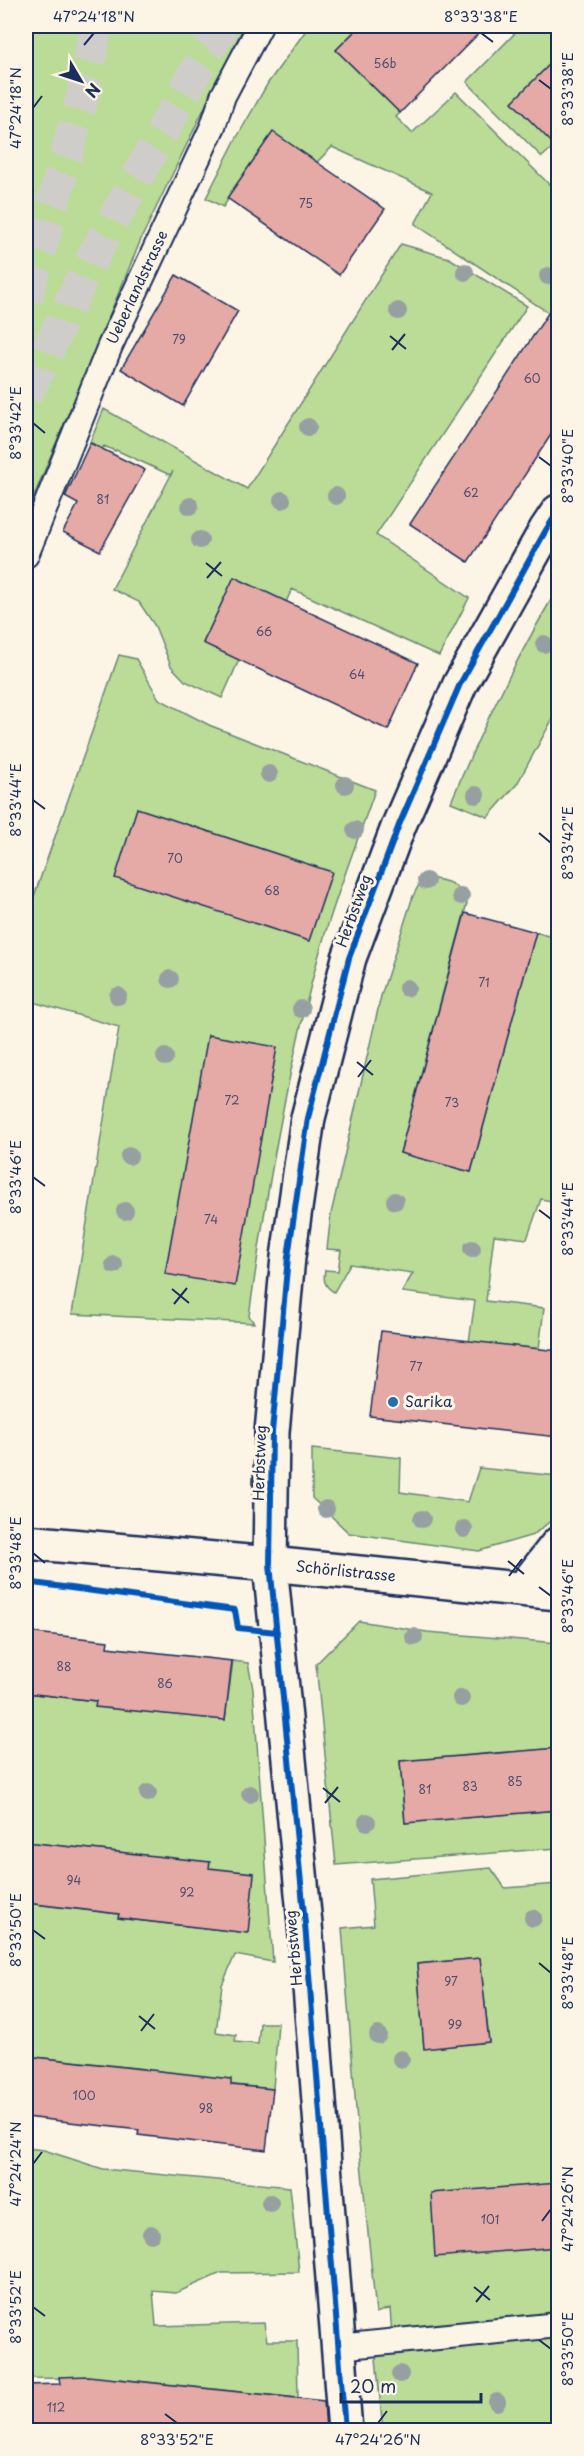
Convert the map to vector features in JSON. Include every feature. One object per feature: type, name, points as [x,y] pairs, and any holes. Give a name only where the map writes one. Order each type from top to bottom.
[{"type":"street","name":"Herbstweg","points":[[345,2430],[305,1923],[270,1564],[272,1432],[288,1257],[308,1118],[349,958],[399,825],[460,684],[558,512]]},
{"type":"street","name":"Schörlistrasse","points":[[26,1542],[558,1593]]},
{"type":"street","points":[[523,1589],[558,1545]]},
{"type":"lane","name":"Ueberlandstrasse","points":[[26,555],[110,346],[213,126],[223,96],[260,26]]},
{"type":"lane","points":[[338,2347],[558,2325]]},
{"type":"green space","points":[[26,26],[244,26],[142,237],[26,515]]},
{"type":"green space","points":[[309,26],[360,26],[336,50],[400,113],[396,117],[412,133],[456,92],[558,193],[558,319],[415,224],[432,192],[332,147],[317,162],[273,133],[223,207],[206,198],[268,83]]},
{"type":"green space","points":[[522,26],[558,26],[558,56],[513,102],[555,145],[542,157],[467,82]]},
{"type":"green space","points":[[401,244],[449,258],[527,306],[376,535],[469,598],[439,656],[292,589],[286,602],[234,578],[203,643],[239,660],[222,698],[185,681],[171,666],[155,626],[139,602],[112,589],[173,471],[170,475],[116,450],[104,446],[102,449],[90,442],[104,409],[247,489]]},
{"type":"green space","points":[[558,588],[558,709],[517,784],[488,817],[451,802],[501,693]]},
{"type":"green space","points":[[119,655],[136,659],[159,699],[209,725],[375,790],[324,937],[296,1047],[270,1181],[249,1316],[254,1323],[72,1314],[119,1027],[26,1000],[26,919]]},
{"type":"green space","points":[[423,877],[450,883],[460,890],[467,903],[400,1153],[471,1172],[536,932],[548,936],[558,910],[558,1202],[541,1199],[527,1239],[494,1235],[486,1301],[544,1308],[539,1349],[469,1342],[475,1301],[402,1292],[413,1273],[350,1264],[334,1292],[325,1283],[325,1270],[338,1271],[341,1250],[327,1249],[331,1214],[381,996],[413,896]]},
{"type":"green space","points":[[312,1449],[401,1458],[400,1492],[468,1502],[479,1468],[558,1476],[558,1515],[533,1535],[479,1551],[349,1533],[312,1498]]},
{"type":"green space","points":[[359,1621],[427,1632],[558,1643],[558,1748],[400,1762],[405,1823],[558,1810],[558,1848],[336,1865],[316,1664]]},
{"type":"green space","points":[[233,1661],[248,1663],[253,1689],[273,1962],[235,1955],[222,1985],[216,2032],[236,2035],[235,2042],[258,2044],[260,2023],[278,2023],[273,2089],[145,2075],[145,2069],[26,2056],[26,1903],[119,1914],[119,1918],[247,1933],[254,1874],[125,1859],[126,1853],[26,1842],[26,1693],[96,1701],[95,1706],[225,1720]]},
{"type":"green space","points":[[491,1868],[505,1888],[558,1884],[558,2315],[392,2335],[390,2308],[376,2313],[357,2122],[342,1928],[374,1925],[370,1879]],"holes":[[[480,1958],[489,2042],[424,2048],[417,1964]]]},
{"type":"green space","points":[[26,2148],[44,2150],[103,2169],[290,2187],[299,2272],[221,2273],[176,2293],[153,2291],[156,2326],[264,2323],[267,2341],[297,2341],[298,2398],[119,2379],[26,2378]]},
{"type":"green space","points":[[558,2334],[558,2430],[383,2430],[376,2358],[383,2349]]},
{"type":"building","points":[[360,26],[486,26],[400,113],[336,50]]},
{"type":"building","points":[[558,56],[558,149],[512,102]]},
{"type":"building","points":[[273,132],[385,209],[339,275],[227,198]]},
{"type":"building","points":[[176,275],[238,311],[183,406],[121,369]]},
{"type":"building","points":[[558,298],[558,424],[468,562],[410,524]]},
{"type":"building","points":[[90,443],[145,470],[100,551],[63,532],[78,504],[65,497]]},
{"type":"building","points":[[234,577],[418,663],[388,730],[203,643]]},
{"type":"building","points":[[137,808],[332,872],[309,941],[115,878]]},
{"type":"building","points":[[465,913],[536,932],[471,1172],[400,1153]]},
{"type":"building","points":[[208,1035],[277,1047],[235,1286],[165,1274]]},
{"type":"building","points":[[381,1331],[558,1351],[558,1437],[370,1416]]},
{"type":"building","points":[[26,1632],[108,1641],[107,1647],[232,1661],[225,1720],[95,1707],[96,1701],[26,1693]]},
{"type":"building","points":[[558,1748],[558,1810],[405,1823],[400,1761]]},
{"type":"building","points":[[26,1842],[210,1862],[209,1868],[254,1873],[248,1933],[118,1918],[119,1914],[26,1903]]},
{"type":"building","points":[[480,1958],[489,2042],[424,2049],[417,1964]]},
{"type":"building","points":[[26,2056],[231,2079],[231,2085],[273,2089],[266,2150],[138,2135],[139,2130],[26,2117]]},
{"type":"building","points":[[558,2183],[558,2247],[435,2257],[431,2193]]},
{"type":"building","points":[[88,2376],[324,2401],[326,2430],[26,2430],[26,2385],[60,2384],[59,2377]]},
{"type":"tunnel","points":[[26,299],[82,99],[96,26]]},
{"type":"tunnel","points":[[26,396],[88,266],[208,49],[224,26]]},
{"type":"cycle path","points":[[345,2430],[305,1924],[270,1564],[272,1432],[288,1257],[308,1118],[349,958],[399,825],[460,684],[558,512]]},
{"type":"cycle path","points":[[26,1582],[235,1610],[238,1628],[277,1632]]},
{"type":"place","name":"Sarika","points":[[393,1402]]}]
